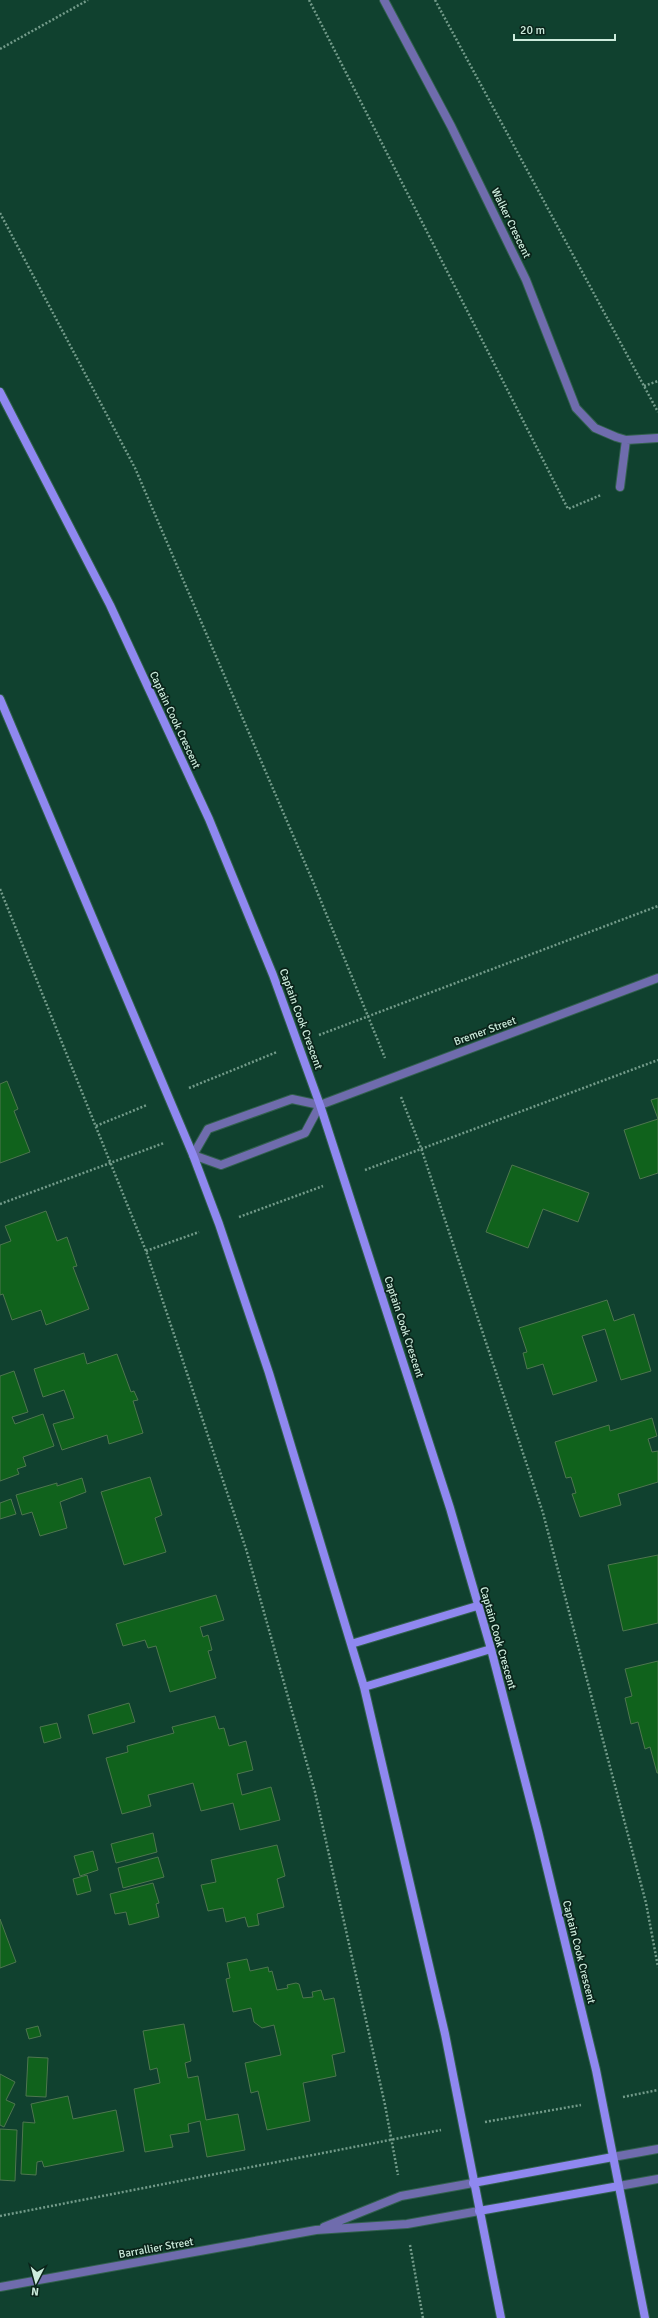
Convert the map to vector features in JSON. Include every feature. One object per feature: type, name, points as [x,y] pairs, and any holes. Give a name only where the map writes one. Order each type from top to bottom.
[{"type":"main road","name":"Captain Cook Crescent","points":[[0,392],[110,605],[209,819],[299,1043],[320,1105],[450,1508],[477,1606],[491,1649],[547,1870],[602,2101],[644,2318]]},
{"type":"main road","points":[[0,700],[193,1155],[219,1224],[269,1373],[364,1687],[445,2034],[473,2183],[501,2318]]},
{"type":"main road","points":[[351,1644],[477,1606]]},
{"type":"main road","points":[[364,1687],[491,1649]]},
{"type":"main road","points":[[473,2183],[613,2157]]},
{"type":"main road","points":[[479,2211],[619,2186]]},
{"type":"street","name":"Walker Crescent","points":[[384,0],[451,126],[526,280],[576,408],[595,428],[626,440]]},
{"type":"street","points":[[620,487],[626,440],[658,438]]},
{"type":"street","name":"Bremer Street","points":[[320,1105],[658,978]]},
{"type":"street","points":[[292,1099],[320,1105],[305,1133],[221,1165],[193,1155],[208,1129],[292,1099]]},
{"type":"street","points":[[613,2157],[658,2149]]},
{"type":"street","points":[[619,2186],[658,2178]]},
{"type":"street","name":"Barrallier Street","points":[[316,2230],[401,2196],[473,2183]]},
{"type":"street","name":"Barrallier Street","points":[[0,2287],[316,2230],[407,2224],[479,2211]]},
{"type":"path","points":[[0,49],[88,0]]},
{"type":"path","points":[[309,0],[568,509],[620,487]]},
{"type":"path","points":[[435,0],[658,412]]},
{"type":"path","points":[[0,213],[135,468],[314,884],[421,1148],[543,1512],[646,1903],[658,1967]]},
{"type":"path","points":[[644,386],[658,381]]},
{"type":"path","points":[[0,889],[146,1251],[246,1549],[315,1792],[391,2139]]},
{"type":"path","points":[[96,1126],[368,1015],[658,906]]},
{"type":"path","points":[[146,1251],[658,1060]]},
{"type":"path","points":[[0,1204],[184,1135]]},
{"type":"path","points":[[0,2216],[391,2139],[658,2090]]},
{"type":"path","points":[[418,2285],[423,2318]]},
{"type":"building","points":[[7,1081],[18,1109],[14,1111],[30,1152],[0,1163],[0,1084]]},
{"type":"building","points":[[658,1098],[658,1119],[651,1100]]},
{"type":"building","points":[[658,1119],[658,1173],[640,1179],[624,1130]]},
{"type":"building","points":[[512,1165],[589,1193],[578,1222],[543,1209],[528,1248],[486,1232]]},
{"type":"building","points":[[46,1211],[57,1241],[67,1237],[77,1266],[73,1267],[89,1309],[46,1325],[41,1310],[12,1320],[3,1294],[0,1295],[0,1245],[11,1241],[5,1226]]},
{"type":"building","points":[[607,1300],[614,1321],[634,1314],[651,1371],[621,1380],[605,1329],[582,1336],[597,1381],[553,1395],[543,1364],[527,1369],[523,1353],[527,1352],[519,1328]]},
{"type":"building","points":[[84,1353],[87,1364],[117,1354],[131,1392],[134,1391],[138,1400],[133,1401],[143,1433],[109,1444],[107,1435],[62,1450],[53,1424],[74,1418],[64,1390],[43,1397],[34,1369]]},
{"type":"building","points":[[14,1371],[28,1412],[12,1417],[15,1424],[43,1414],[54,1446],[23,1457],[26,1466],[17,1469],[19,1474],[0,1481],[0,1376]]},
{"type":"building","points":[[652,1418],[657,1436],[648,1439],[652,1452],[658,1451],[658,1482],[618,1494],[621,1505],[580,1517],[572,1494],[576,1493],[571,1477],[566,1478],[555,1442],[609,1425],[610,1431]]},
{"type":"building","points":[[150,1477],[162,1515],[155,1518],[166,1552],[124,1565],[101,1492]]},
{"type":"building","points":[[82,1478],[86,1492],[60,1502],[67,1528],[40,1536],[32,1512],[22,1515],[16,1495],[57,1483],[57,1486]]},
{"type":"building","points":[[11,1499],[16,1514],[0,1519],[0,1503]]},
{"type":"building","points":[[658,1555],[658,1623],[623,1631],[608,1565]]},
{"type":"building","points":[[216,1595],[224,1620],[200,1627],[203,1637],[208,1635],[212,1650],[208,1651],[216,1678],[170,1692],[156,1646],[148,1648],[145,1640],[123,1646],[116,1624]]},
{"type":"building","points":[[658,1661],[657,1773],[650,1747],[645,1749],[638,1722],[631,1724],[625,1698],[632,1696],[625,1669]]},
{"type":"building","points":[[129,1703],[135,1722],[93,1734],[88,1715]]},
{"type":"building","points":[[215,1716],[219,1729],[224,1728],[229,1746],[246,1741],[253,1770],[237,1774],[242,1795],[271,1787],[280,1820],[240,1830],[233,1803],[201,1811],[193,1783],[148,1795],[151,1806],[122,1814],[106,1758],[128,1752],[127,1746],[174,1733],[172,1727]]},
{"type":"building","points":[[57,1723],[61,1738],[44,1743],[40,1727]]},
{"type":"building","points":[[153,1833],[157,1852],[116,1863],[111,1844]]},
{"type":"building","points":[[277,1845],[285,1876],[277,1879],[284,1907],[257,1914],[259,1925],[248,1927],[245,1917],[226,1922],[223,1908],[208,1911],[201,1885],[216,1882],[211,1860]]},
{"type":"building","points":[[93,1851],[98,1870],[80,1876],[74,1856]]},
{"type":"building","points":[[158,1857],[164,1877],[123,1888],[118,1868]]},
{"type":"building","points":[[87,1875],[91,1891],[77,1895],[73,1879]]},
{"type":"building","points":[[153,1883],[159,1903],[156,1904],[159,1917],[129,1925],[126,1912],[115,1914],[110,1894]]},
{"type":"building","points":[[0,1919],[16,1962],[0,1968]]},
{"type":"building","points":[[247,1959],[250,1971],[268,1967],[269,1972],[272,1971],[277,1990],[288,1988],[287,1985],[296,1983],[299,1984],[303,1998],[313,1997],[312,1992],[321,1990],[324,2000],[334,1998],[345,2052],[332,2055],[336,2076],[303,2083],[310,2121],[267,2130],[258,2091],[251,2093],[245,2063],[281,2055],[274,2025],[262,2028],[254,2022],[251,2008],[233,2012],[226,1979],[230,1978],[227,1963]]},
{"type":"building","points":[[184,2024],[191,2061],[185,2063],[188,2078],[198,2076],[206,2120],[238,2114],[245,2150],[207,2157],[200,2121],[188,2124],[189,2132],[170,2135],[173,2147],[145,2152],[134,2089],[160,2083],[157,2068],[150,2070],[143,2031]]},
{"type":"building","points":[[38,2026],[41,2036],[29,2039],[26,2029]]},
{"type":"building","points":[[28,2057],[48,2058],[46,2097],[26,2096]]},
{"type":"building","points":[[0,2074],[15,2082],[6,2100],[15,2104],[4,2127],[0,2125]]},
{"type":"building","points":[[68,2096],[73,2119],[116,2110],[124,2151],[44,2167],[42,2161],[37,2162],[36,2175],[21,2174],[23,2122],[35,2123],[31,2104]]},
{"type":"building","points":[[0,2129],[17,2130],[15,2181],[0,2180]]}]
